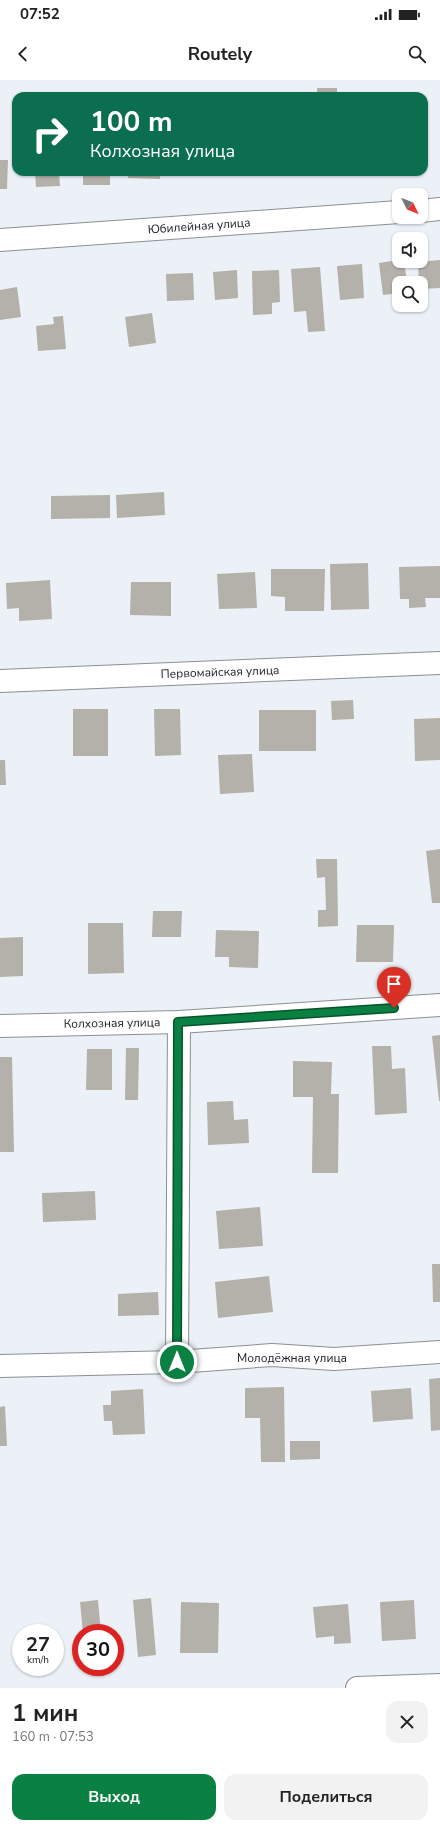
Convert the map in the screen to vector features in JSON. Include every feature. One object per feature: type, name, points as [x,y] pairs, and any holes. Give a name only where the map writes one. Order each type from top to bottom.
[{"type":"street","points":[[428,211],[440,210]]},
{"type":"street","name":"Юбилейная улица","points":[[0,240],[392,212]]},
{"type":"street","name":"Первомайская улица","points":[[0,681],[440,663]]},
{"type":"street","name":"Колхозная улица","points":[[0,1026],[178,1022],[440,1005]]},
{"type":"street","points":[[177,1362],[178,1022]]},
{"type":"street","name":"Молодёжная улица","points":[[0,1366],[177,1362],[272,1355],[334,1359],[440,1352]]},
{"type":"street","points":[[357,1688],[440,1685]]},
{"type":"building","points":[[317,88],[337,88],[337,92],[317,92]]},
{"type":"building","points":[[0,160],[8,160],[7,189],[0,189]]},
{"type":"building","points":[[35,176],[59,176],[60,186],[36,187]]},
{"type":"building","points":[[83,176],[110,176],[110,185],[83,185]]},
{"type":"building","points":[[128,176],[160,176],[160,179],[128,178]]},
{"type":"building","points":[[440,260],[440,288],[428,289],[428,276],[419,276],[418,268],[428,268],[428,261]]},
{"type":"building","points":[[392,261],[392,268],[405,268],[406,276],[392,276],[392,294],[383,295],[379,263]]},
{"type":"building","points":[[362,264],[364,298],[340,300],[337,266]]},
{"type":"building","points":[[320,267],[325,331],[308,332],[306,311],[294,312],[291,269]]},
{"type":"building","points":[[237,270],[238,298],[215,300],[213,272]]},
{"type":"building","points":[[279,270],[280,302],[272,303],[272,314],[253,315],[252,271]]},
{"type":"building","points":[[193,273],[194,300],[167,301],[166,274]]},
{"type":"building","points":[[17,287],[21,317],[0,320],[0,290]]},
{"type":"building","points":[[152,313],[156,343],[129,347],[125,317]]},
{"type":"building","points":[[63,316],[66,349],[38,351],[36,326],[54,324],[53,317]]},
{"type":"building","points":[[164,492],[165,515],[117,518],[116,495]]},
{"type":"building","points":[[110,495],[110,518],[51,519],[51,496]]},
{"type":"building","points":[[368,563],[369,609],[331,610],[330,564]]},
{"type":"building","points":[[440,566],[440,598],[425,598],[426,607],[409,608],[409,599],[400,599],[399,567]]},
{"type":"building","points":[[271,569],[325,569],[324,611],[285,611],[285,597],[271,596]]},
{"type":"building","points":[[255,572],[257,608],[219,609],[217,574]]},
{"type":"building","points":[[50,580],[52,619],[19,621],[19,608],[7,609],[6,583]]},
{"type":"building","points":[[131,582],[171,582],[171,616],[130,615]]},
{"type":"building","points":[[353,700],[354,719],[332,720],[331,701]]},
{"type":"building","points":[[73,709],[108,709],[108,756],[73,756]]},
{"type":"building","points":[[154,709],[180,709],[181,755],[155,756]]},
{"type":"building","points":[[259,710],[316,710],[316,751],[259,751]]},
{"type":"building","points":[[440,718],[440,760],[415,761],[414,719]]},
{"type":"building","points":[[252,754],[254,792],[220,794],[218,755]]},
{"type":"building","points":[[0,760],[5,760],[6,785],[0,785]]},
{"type":"building","points":[[440,849],[440,903],[432,903],[426,851]]},
{"type":"building","points":[[316,859],[337,859],[338,926],[318,927],[318,910],[326,910],[325,877],[317,878]]},
{"type":"building","points":[[153,911],[182,911],[181,937],[152,937]]},
{"type":"building","points":[[88,923],[123,923],[124,973],[88,974]]},
{"type":"building","points":[[357,925],[394,925],[393,962],[356,962]]},
{"type":"building","points":[[216,930],[259,931],[258,968],[229,967],[229,957],[215,957]]},
{"type":"building","points":[[23,937],[23,976],[0,977],[0,938]]},
{"type":"building","points":[[440,1035],[440,1101],[439,1101],[432,1036]]},
{"type":"building","points":[[372,1046],[391,1046],[392,1069],[405,1068],[407,1113],[375,1115]]},
{"type":"building","points":[[126,1048],[139,1048],[138,1100],[125,1100]]},
{"type":"building","points":[[87,1049],[112,1049],[112,1090],[86,1090]]},
{"type":"building","points":[[0,1057],[12,1057],[14,1152],[0,1152]]},
{"type":"building","points":[[293,1061],[332,1062],[331,1094],[339,1094],[338,1173],[312,1173],[313,1097],[293,1097]]},
{"type":"building","points":[[233,1101],[234,1120],[248,1119],[249,1143],[208,1145],[207,1102]]},
{"type":"building","points":[[95,1191],[96,1220],[43,1222],[42,1193]]},
{"type":"building","points":[[260,1207],[263,1246],[219,1249],[216,1211]]},
{"type":"building","points":[[432,1264],[440,1264],[440,1302],[433,1302]]},
{"type":"building","points":[[269,1276],[273,1312],[218,1318],[215,1282]]},
{"type":"building","points":[[158,1292],[159,1315],[118,1316],[118,1294]]},
{"type":"building","points":[[440,1378],[440,1430],[431,1431],[429,1379]]},
{"type":"building","points":[[284,1387],[285,1462],[261,1462],[260,1418],[245,1418],[245,1388]]},
{"type":"building","points":[[411,1388],[413,1419],[373,1422],[371,1391]]},
{"type":"building","points":[[143,1389],[145,1434],[113,1435],[112,1421],[104,1421],[103,1405],[111,1405],[111,1391]]},
{"type":"building","points":[[5,1406],[7,1446],[0,1446],[0,1407]]},
{"type":"building","points":[[290,1441],[320,1441],[320,1459],[290,1460]]},
{"type":"building","points":[[151,1598],[156,1655],[138,1657],[133,1600]]},
{"type":"building","points":[[98,1600],[100,1624],[82,1624],[80,1602]]},
{"type":"building","points":[[414,1600],[416,1639],[382,1641],[380,1602]]},
{"type":"building","points":[[181,1602],[219,1603],[218,1653],[180,1653]]},
{"type":"building","points":[[348,1604],[351,1643],[334,1644],[334,1636],[316,1638],[313,1607]]},
{"type":"route","points":[[177,1362],[178,1022],[394,1008]]}]
